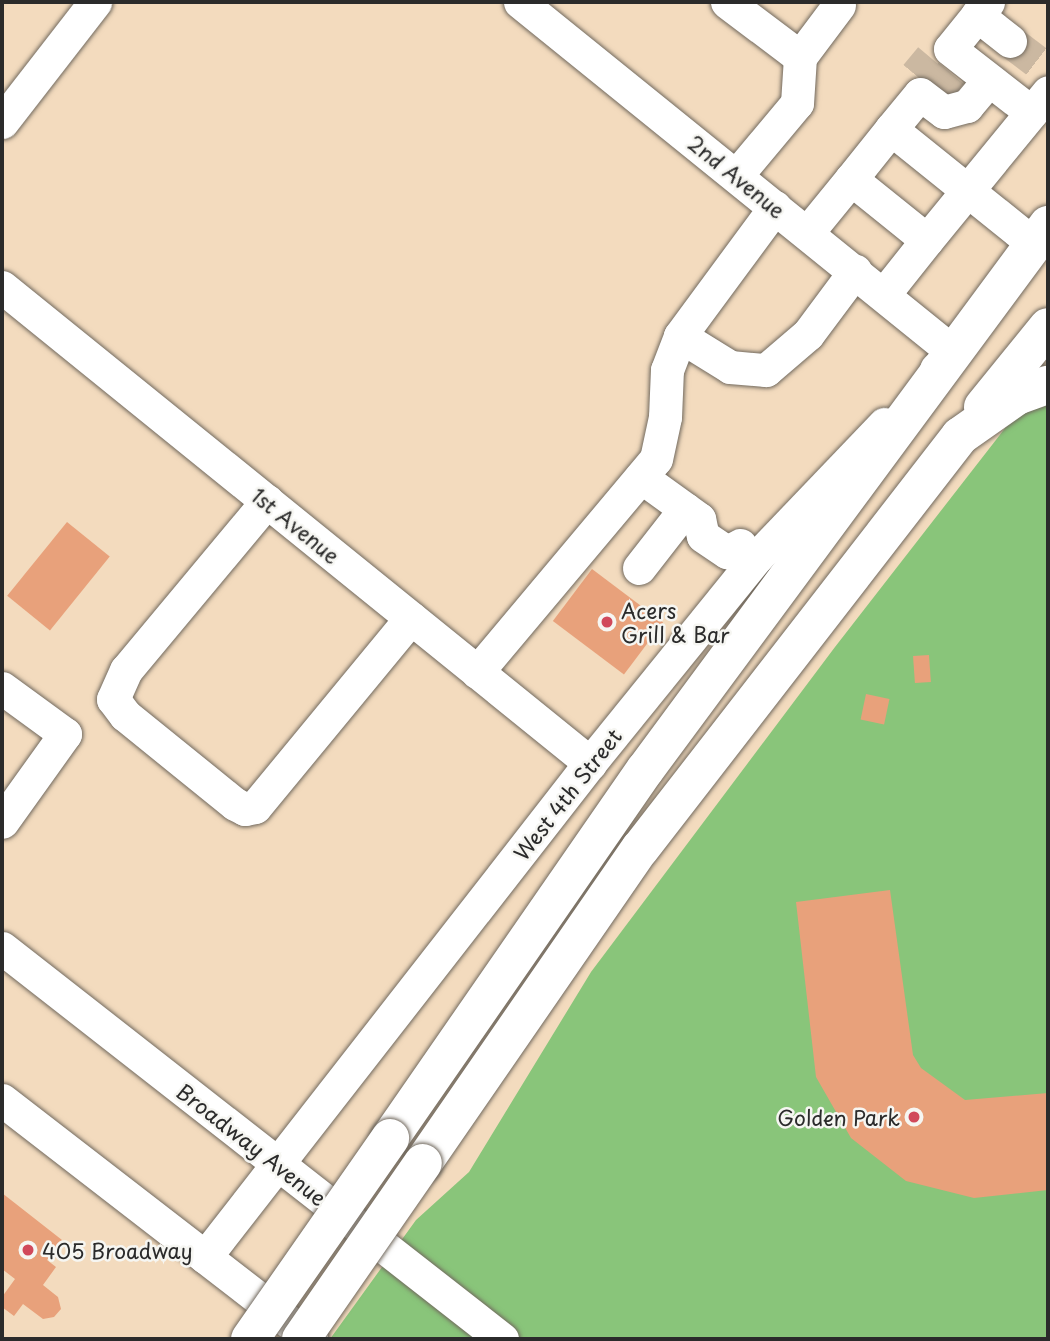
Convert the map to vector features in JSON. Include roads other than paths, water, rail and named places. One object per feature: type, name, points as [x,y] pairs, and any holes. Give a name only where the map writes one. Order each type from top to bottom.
[{"type":"highway","points":[[250,1339],[645,769],[1041,235]]},
{"type":"highway","points":[[301,1339],[640,849],[960,436],[1048,327]]},
{"type":"highway","points":[[960,436],[1017,396],[1048,386]]},
{"type":"street","points":[[2,122],[95,2]]},
{"type":"street","name":"2nd Avenue","points":[[520,2],[953,352]]},
{"type":"street","points":[[727,2],[800,57]]},
{"type":"street","points":[[736,176],[797,103],[800,57],[839,5]]},
{"type":"street","points":[[807,233],[937,75],[983,8],[1010,41]]},
{"type":"street","points":[[937,75],[1043,85]]},
{"type":"street","points":[[937,75],[944,112],[967,106],[989,80]]},
{"type":"street","points":[[884,295],[967,191],[1043,85]]},
{"type":"street","points":[[891,129],[967,191],[1041,235]]},
{"type":"street","points":[[851,179],[927,240]]},
{"type":"street","points":[[477,672],[656,460],[666,417],[667,370],[680,336],[775,207]]},
{"type":"street","points":[[680,336],[730,367],[766,370],[808,334],[855,271]]},
{"type":"street","name":"1st Avenue","points":[[2,287],[590,763]]},
{"type":"street","name":"West 4th Street","points":[[205,1257],[590,763],[748,551],[953,352]]},
{"type":"street","points":[[641,477],[692,514],[714,516],[740,533],[748,551]]},
{"type":"street","points":[[267,501],[126,670],[113,699],[125,715],[235,804],[245,809],[255,807],[411,618]]},
{"type":"street","points":[[639,568],[692,514]]},
{"type":"street","points":[[2,688],[65,734],[2,822]]},
{"type":"street","name":"Broadway Avenue","points":[[2,948],[502,1339]]},
{"type":"street","points":[[2,1100],[311,1339]]},
{"type":"tunnel","points":[[1010,41],[1043,66]]},
{"type":"tunnel","points":[[916,75],[931,57]]},
{"type":"tunnel","points":[[935,92],[951,73]]},
{"type":"place","name":"Acers Grill & Bar","points":[[607,622]]},
{"type":"place","name":"Golden Park","points":[[914,1117]]},
{"type":"place","name":"405 Broadway","points":[[28,1250]]}]
